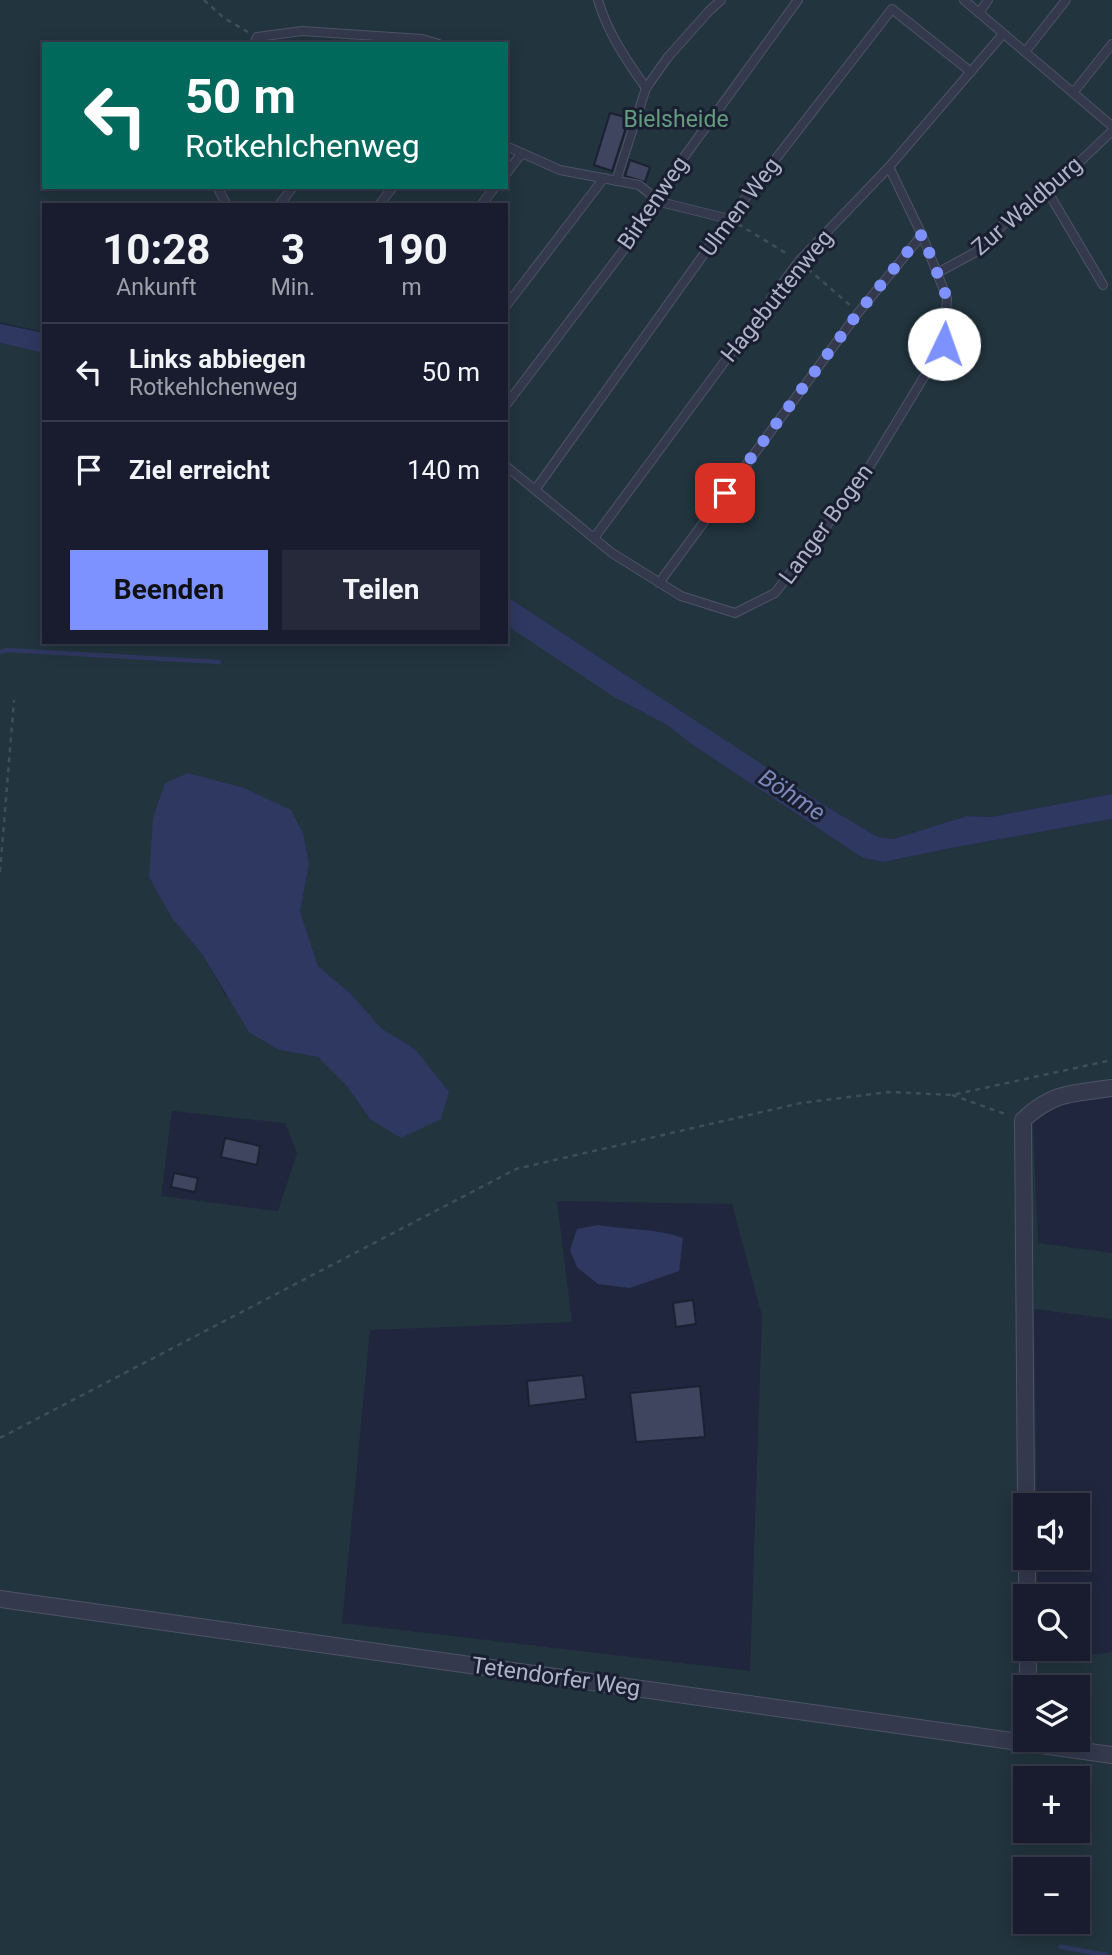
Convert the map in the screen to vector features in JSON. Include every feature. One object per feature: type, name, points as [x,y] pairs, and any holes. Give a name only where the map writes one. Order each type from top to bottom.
[{"type":"street","points":[[1026,1493],[1023,1120],[1040,1105],[1058,1096],[1112,1088]]},
{"type":"street","name":"Tetendorfer Weg","points":[[0,1599],[1013,1739]]},
{"type":"street","name":"Tetendorfer Weg","points":[[1090,1751],[1112,1755]]},
{"type":"lane","points":[[597,0],[625,60],[646,88]]},
{"type":"lane","points":[[616,181],[646,88],[668,57],[722,0]]},
{"type":"lane","name":"Birkenweg","points":[[508,402],[660,202],[676,168],[798,0]]},
{"type":"lane","points":[[964,0],[1112,126]]},
{"type":"lane","points":[[979,13],[988,0]]},
{"type":"lane","points":[[1025,52],[1066,0]]},
{"type":"lane","name":"Ulmen Weg","points":[[535,490],[729,219],[892,9],[971,72]]},
{"type":"lane","points":[[256,40],[302,32],[404,41]]},
{"type":"lane","name":"Hagebuttenweg","points":[[594,538],[799,261],[889,167],[1003,34]]},
{"type":"lane","points":[[1073,93],[1112,44]]},
{"type":"lane","name":"Zur Waldburg","points":[[937,273],[974,253],[1006,222],[1048,192],[1112,131]]},
{"type":"lane","points":[[508,147],[560,170],[639,185],[660,202],[729,219]]},
{"type":"lane","points":[[508,171],[522,153]]},
{"type":"lane","name":"Langer Bogen","points":[[508,468],[612,553],[681,596],[735,613],[775,593],[862,479],[944,344],[947,298],[922,234],[889,167]]},
{"type":"lane","points":[[508,303],[604,178]]},
{"type":"lane","points":[[281,203],[291,189]]},
{"type":"lane","points":[[381,203],[391,189]]},
{"type":"lane","points":[[483,203],[493,189]]},
{"type":"lane","points":[[1048,192],[1103,285]]},
{"type":"lane","points":[[659,583],[858,313],[922,234]]},
{"type":"path","points":[[204,0],[256,40]]},
{"type":"path","points":[[0,872],[14,700]]},
{"type":"path","points":[[0,1438],[516,1169],[801,1103],[888,1092],[952,1095],[1112,1060]]},
{"type":"path","points":[[952,1095],[1023,1120]]},
{"type":"green space","name":"Bielsheide","points":[[0,0],[1112,0],[1112,794],[991,817],[967,816],[893,839],[878,837],[824,805],[508,597],[508,203],[42,203],[42,332],[0,322]]},
{"type":"green space","points":[[0,343],[42,353],[42,644],[508,644],[508,626],[614,697],[667,725],[863,858],[884,862],[1112,819],[1112,1096],[1069,1100],[1033,1122],[1038,1243],[1112,1253],[1112,1319],[1034,1309],[1037,1493],[1013,1493],[1013,1570],[1037,1570],[1038,1584],[1013,1584],[1013,1661],[1090,1661],[1090,1655],[1112,1652],[1112,1955],[0,1955]],"holes":[[[309,865],[300,911],[318,966],[350,993],[382,1029],[415,1049],[370,1119],[346,1085],[318,1057],[279,1050],[226,996],[202,954],[172,918]],[[172,1111],[285,1123],[297,1153],[278,1211],[161,1196]],[[557,1201],[732,1204],[762,1316],[750,1671],[342,1623],[370,1330],[572,1322]]]},
{"type":"water","points":[[0,324],[42,333],[42,353],[0,343]]},
{"type":"water","name":"Böhme","points":[[508,597],[824,805],[878,837],[893,839],[967,816],[991,817],[1112,794],[1112,819],[884,862],[863,858],[667,725],[614,697],[508,626]]},
{"type":"water","points":[[188,773],[244,788],[291,810],[303,833],[309,865],[300,911],[318,966],[350,993],[382,1029],[415,1049],[449,1092],[441,1119],[401,1138],[370,1119],[346,1085],[318,1057],[279,1050],[249,1032],[202,954],[172,918],[149,877],[153,818],[165,783]]},
{"type":"water","points":[[598,1225],[652,1231],[683,1238],[679,1271],[630,1288],[598,1284],[577,1267],[570,1250],[577,1229]]},
{"type":"building","points":[[610,113],[629,118],[612,171],[594,165]]},
{"type":"building","points":[[630,160],[650,167],[645,182],[625,176]]},
{"type":"building","points":[[225,1138],[260,1146],[257,1165],[221,1157]]},
{"type":"building","points":[[174,1173],[198,1178],[195,1192],[171,1187]]},
{"type":"building","points":[[693,1300],[696,1324],[676,1327],[673,1303]]},
{"type":"building","points":[[583,1375],[586,1399],[529,1406],[527,1381]]},
{"type":"building","points":[[700,1386],[705,1437],[636,1442],[630,1393]]},
{"type":"waterway","points":[[0,652],[7,650],[219,662]]},
{"type":"waterway","points":[[1061,1947],[1107,1955]]},
{"type":"route","points":[[725,493],[858,313],[922,234],[947,298],[944,344]]}]
